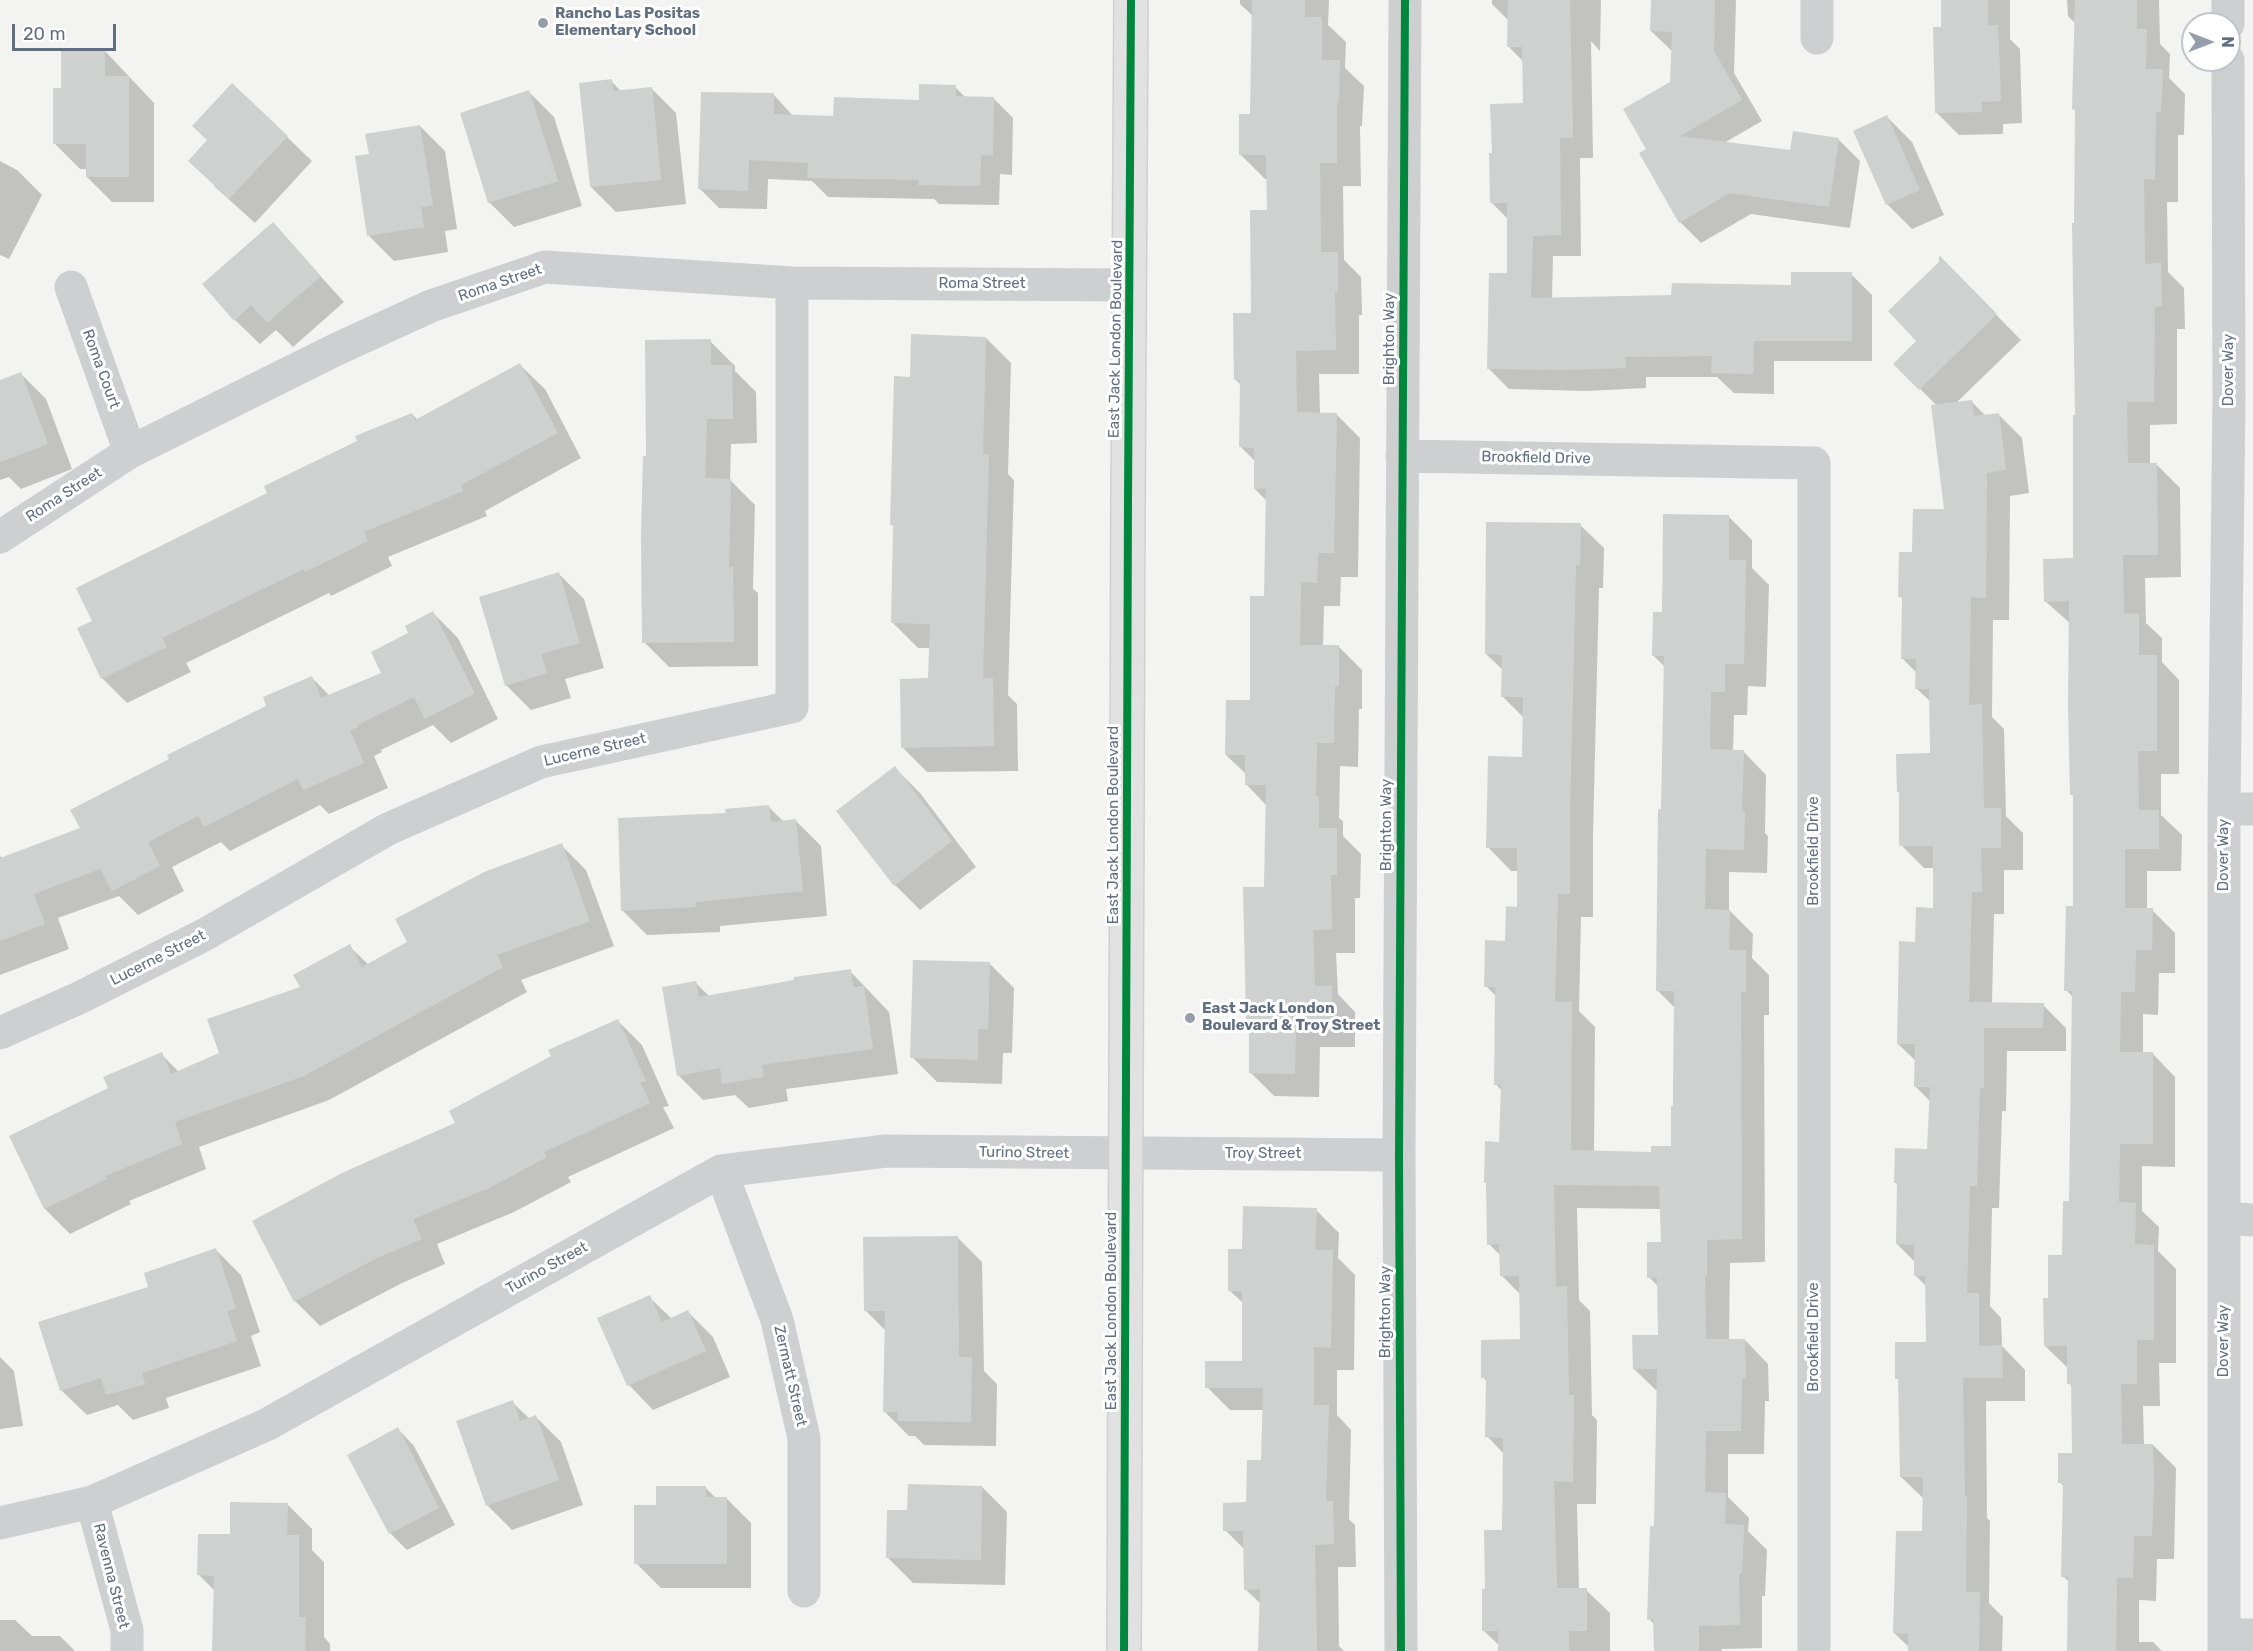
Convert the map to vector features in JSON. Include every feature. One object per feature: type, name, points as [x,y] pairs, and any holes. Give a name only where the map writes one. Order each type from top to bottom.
[{"type":"main road","name":"East Jack London Boulevard","points":[[1124,1651],[1131,0]]},
{"type":"street","name":"Brighton Way","points":[[1401,1651],[1399,1155],[1405,0]]},
{"type":"street","points":[[1817,0],[1817,38]]},
{"type":"street","name":"Dover Way","points":[[2228,72],[2241,400],[2239,1219],[2234,1640]]},
{"type":"street","name":"Roma Street","points":[[0,537],[130,452],[421,311],[545,267],[792,283],[1130,285]]},
{"type":"street","name":"Lucerne Street","points":[[0,1033],[79,998],[204,935],[388,829],[541,762],[792,707],[792,283]]},
{"type":"street","name":"Roma Court","points":[[71,287],[130,452]]},
{"type":"street","name":"Brookfield Drive","points":[[1402,456],[1814,463],[1814,1651]]},
{"type":"street","name":"Turino Street","points":[[0,1523],[92,1502],[266,1425],[721,1171],[886,1151],[1126,1154]]},
{"type":"street","name":"Troy Street","points":[[1126,1154],[1399,1155]]},
{"type":"street","name":"Zermatt Street","points":[[721,1171],[777,1320],[804,1438],[804,1592]]},
{"type":"street","name":"Ravenna Street","points":[[92,1502],[126,1630],[126,1651]]},
{"type":"building","points":[[1252,0],[1305,0],[1305,17],[1322,17],[1322,60],[1340,60],[1337,163],[1320,163],[1321,252],[1338,252],[1338,292],[1335,292],[1336,350],[1296,351],[1297,412],[1337,413],[1334,553],[1318,553],[1317,583],[1301,582],[1300,645],[1339,645],[1339,686],[1335,686],[1334,743],[1317,743],[1316,796],[1319,796],[1319,828],[1337,828],[1337,875],[1331,875],[1332,929],[1313,930],[1315,986],[1332,986],[1332,1024],[1296,1024],[1295,1074],[1249,1073],[1243,887],[1264,887],[1266,785],[1245,785],[1245,755],[1225,755],[1226,700],[1250,700],[1250,596],[1264,596],[1266,489],[1254,489],[1254,448],[1239,447],[1240,380],[1234,380],[1233,313],[1251,313],[1250,210],[1267,210],[1266,155],[1239,155],[1239,114],[1250,114]]},
{"type":"building","points":[[1508,0],[1570,0],[1573,138],[1560,138],[1561,235],[1533,236],[1531,298],[1671,295],[1672,283],[1791,285],[1791,272],[1852,272],[1852,341],[1754,341],[1753,374],[1711,373],[1712,356],[1625,357],[1626,368],[1487,369],[1489,273],[1507,273],[1507,203],[1490,203],[1489,153],[1492,153],[1490,104],[1523,103],[1522,47],[1507,47]]},
{"type":"building","points":[[1651,0],[1715,0],[1714,51],[1742,100],[1680,136],[1790,150],[1793,131],[1839,138],[1829,207],[1730,193],[1679,223],[1639,153],[1646,149],[1623,109],[1670,82],[1672,32],[1650,31]]},
{"type":"building","points":[[1941,0],[1988,0],[1988,26],[1998,25],[2001,101],[1981,102],[1982,112],[1935,113],[1933,27],[1941,27]]},
{"type":"building","points":[[2075,0],[2137,0],[2137,29],[2147,29],[2146,69],[2163,69],[2161,112],[2156,112],[2155,180],[2144,179],[2145,264],[2161,263],[2162,306],[2155,307],[2154,402],[2127,402],[2128,463],[2157,463],[2158,555],[2123,555],[2124,613],[2139,614],[2139,655],[2157,655],[2157,751],[2138,751],[2139,810],[2159,810],[2159,849],[2125,849],[2125,908],[2153,908],[2152,950],[2136,950],[2135,992],[2121,992],[2120,1052],[2153,1052],[2153,1144],[2120,1144],[2119,1202],[2136,1203],[2135,1244],[2154,1245],[2154,1340],[2137,1340],[2137,1384],[2121,1384],[2122,1444],[2153,1444],[2154,1482],[2152,1536],[2134,1536],[2133,1578],[2117,1578],[2116,1651],[2067,1651],[2068,1577],[2061,1577],[2063,1483],[2058,1483],[2058,1453],[2072,1453],[2071,1384],[2067,1384],[2067,1346],[2044,1346],[2043,1298],[2048,1298],[2048,1255],[2062,1255],[2063,1201],[2069,1201],[2072,991],[2064,991],[2066,906],[2073,906],[2073,795],[2070,795],[2068,704],[2069,601],[2044,602],[2043,559],[2073,558],[2073,415],[2075,415],[2072,223],[2074,223],[2075,110],[2072,109]]},
{"type":"building","points":[[61,49],[105,49],[105,76],[129,76],[129,177],[86,177],[86,144],[53,144],[53,88],[61,88]]},
{"type":"building","points":[[612,79],[613,91],[652,87],[661,180],[590,187],[579,83]]},
{"type":"building","points":[[232,83],[288,136],[229,199],[188,161],[207,140],[192,126]]},
{"type":"building","points":[[919,84],[956,85],[956,96],[994,97],[993,156],[981,155],[980,186],[918,185],[918,180],[807,178],[808,163],[749,160],[748,191],[698,189],[701,92],[774,93],[774,114],[833,116],[834,97],[919,100]]},
{"type":"building","points":[[529,90],[558,181],[488,203],[460,113]]},
{"type":"building","points":[[1887,115],[1920,190],[1886,205],[1853,131]]},
{"type":"building","points":[[420,125],[433,205],[421,207],[424,227],[367,236],[355,156],[369,154],[365,134]]},
{"type":"building","points":[[273,222],[321,276],[267,323],[251,305],[234,321],[202,284]]},
{"type":"building","points":[[1939,255],[1997,314],[1919,390],[1893,364],[1916,341],[1888,311],[1939,262]]},
{"type":"building","points":[[911,334],[986,337],[983,454],[989,454],[983,678],[993,678],[994,746],[901,748],[900,679],[928,678],[930,624],[891,623],[893,525],[890,525],[894,376],[910,377]]},
{"type":"building","points":[[711,339],[711,365],[732,365],[733,419],[707,419],[705,478],[731,479],[729,567],[733,567],[734,642],[642,643],[641,536],[643,456],[646,456],[645,340]]},
{"type":"building","points":[[520,363],[558,433],[461,485],[463,491],[364,532],[368,541],[305,572],[304,569],[162,638],[167,647],[101,679],[77,628],[92,621],[76,588],[267,493],[264,486],[357,441],[355,436],[412,413],[415,420]]},
{"type":"building","points":[[21,372],[48,444],[0,462],[0,380]]},
{"type":"building","points":[[1972,400],[1974,416],[1999,413],[2006,470],[1987,473],[1986,598],[1971,597],[1969,705],[1982,704],[1984,808],[2001,808],[2001,848],[1981,848],[1982,892],[1972,892],[1969,1002],[2044,1003],[2043,1028],[1984,1028],[1984,1088],[1980,1088],[1977,1186],[1970,1186],[1967,1293],[1979,1293],[1979,1346],[2002,1345],[2003,1378],[1963,1378],[1965,1496],[1967,1496],[1966,1592],[1980,1592],[1979,1651],[1908,1651],[1908,1634],[1893,1633],[1896,1531],[1922,1531],[1923,1477],[1900,1477],[1895,1342],[1926,1342],[1925,1276],[1914,1276],[1914,1245],[1896,1244],[1895,1148],[1927,1149],[1930,1087],[1914,1087],[1915,1044],[1897,1044],[1899,941],[1915,942],[1916,907],[1933,908],[1933,846],[1899,846],[1896,754],[1930,753],[1929,689],[1915,689],[1916,659],[1901,659],[1902,597],[1898,597],[1899,552],[1912,552],[1913,509],[1944,509],[1931,405]]},
{"type":"building","points":[[1663,514],[1729,515],[1729,560],[1746,560],[1744,664],[1725,664],[1725,692],[1711,692],[1710,749],[1744,750],[1742,811],[1745,811],[1744,850],[1706,849],[1705,909],[1730,910],[1729,950],[1746,950],[1746,992],[1741,992],[1742,1239],[1707,1240],[1707,1276],[1705,1276],[1706,1339],[1745,1339],[1746,1378],[1742,1379],[1741,1431],[1706,1431],[1705,1492],[1726,1493],[1725,1524],[1744,1525],[1742,1573],[1739,1573],[1740,1625],[1699,1626],[1699,1651],[1654,1651],[1653,1619],[1647,1620],[1650,1526],[1654,1526],[1657,1369],[1633,1369],[1632,1335],[1658,1335],[1657,1278],[1647,1278],[1647,1242],[1661,1242],[1659,1186],[1554,1185],[1556,1287],[1567,1286],[1569,1395],[1574,1395],[1573,1482],[1554,1481],[1557,1588],[1587,1588],[1587,1631],[1569,1631],[1569,1651],[1498,1651],[1498,1631],[1482,1631],[1482,1589],[1485,1589],[1484,1530],[1502,1530],[1503,1438],[1485,1437],[1486,1377],[1481,1378],[1481,1340],[1520,1339],[1519,1276],[1500,1276],[1499,1244],[1487,1245],[1486,1183],[1484,1183],[1485,1141],[1499,1142],[1501,1085],[1494,1085],[1495,987],[1484,987],[1485,940],[1505,941],[1506,906],[1517,907],[1517,848],[1486,848],[1488,756],[1522,757],[1523,697],[1501,697],[1502,655],[1485,654],[1486,522],[1581,523],[1580,565],[1576,565],[1570,894],[1558,894],[1555,1002],[1572,1002],[1571,1150],[1651,1152],[1651,1146],[1671,1146],[1671,1106],[1673,1106],[1674,991],[1656,991],[1658,809],[1661,809],[1664,656],[1652,656],[1653,612],[1662,612]]},
{"type":"building","points":[[559,572],[580,643],[541,654],[547,673],[505,686],[479,597]]},
{"type":"building","points":[[433,611],[475,693],[425,719],[414,697],[357,725],[358,727],[350,730],[364,763],[303,790],[298,779],[204,827],[198,816],[148,842],[160,866],[112,891],[100,869],[34,894],[45,924],[0,941],[0,858],[80,828],[70,810],[169,759],[167,755],[266,706],[263,697],[312,676],[321,698],[381,673],[371,652],[408,633],[405,626]]},
{"type":"building","points":[[895,766],[952,841],[894,886],[836,811]]},
{"type":"building","points":[[769,805],[771,822],[796,819],[803,891],[696,902],[696,907],[621,911],[618,818],[726,813],[725,809]]},
{"type":"building","points":[[562,843],[590,921],[497,955],[503,967],[304,1076],[175,1122],[182,1144],[105,1176],[107,1179],[44,1209],[9,1136],[108,1088],[103,1077],[162,1052],[171,1074],[219,1053],[207,1019],[300,987],[293,975],[350,944],[362,967],[407,942],[395,919],[484,872]]},
{"type":"building","points":[[913,960],[990,962],[988,1029],[978,1029],[978,1060],[910,1058]]},
{"type":"building","points":[[851,969],[853,987],[864,986],[873,1049],[762,1065],[764,1077],[722,1084],[720,1068],[677,1076],[662,987],[696,981],[699,997],[794,980],[794,977]]},
{"type":"building","points":[[618,1019],[646,1081],[640,1082],[650,1103],[544,1152],[547,1157],[489,1188],[413,1219],[422,1239],[377,1258],[294,1302],[252,1221],[344,1172],[455,1123],[449,1111],[551,1056],[548,1050]]},
{"type":"building","points":[[1243,1206],[1317,1208],[1315,1250],[1333,1250],[1331,1348],[1314,1347],[1314,1405],[1329,1405],[1326,1501],[1333,1501],[1334,1544],[1315,1545],[1317,1651],[1258,1651],[1260,1589],[1244,1590],[1243,1531],[1223,1531],[1223,1503],[1246,1502],[1247,1460],[1261,1460],[1263,1388],[1205,1388],[1205,1361],[1242,1361],[1242,1291],[1228,1291],[1228,1249],[1242,1249]]},
{"type":"building","points":[[958,1236],[959,1357],[972,1357],[971,1422],[898,1421],[898,1412],[883,1412],[885,1311],[864,1311],[863,1237]]},
{"type":"building","points":[[216,1248],[236,1308],[227,1311],[237,1341],[142,1373],[145,1384],[106,1395],[101,1378],[60,1391],[38,1322],[148,1287],[144,1273]]},
{"type":"building","points":[[650,1295],[662,1322],[688,1310],[706,1351],[627,1386],[597,1318]]},
{"type":"building","points":[[513,1400],[520,1421],[536,1415],[559,1480],[486,1506],[456,1421]]},
{"type":"building","points":[[398,1427],[439,1508],[389,1534],[347,1455]]},
{"type":"building","points":[[908,1484],[982,1486],[981,1560],[886,1558],[887,1510],[907,1510]]},
{"type":"building","points":[[656,1486],[706,1486],[706,1497],[727,1497],[727,1564],[634,1564],[634,1505],[656,1505]]},
{"type":"building","points":[[230,1502],[288,1503],[287,1535],[299,1535],[299,1617],[306,1617],[305,1651],[212,1651],[214,1576],[197,1575],[198,1534],[230,1534]]},
{"type":"cycle path","points":[[1124,1651],[1131,0]]},
{"type":"cycle path","points":[[1401,1651],[1399,1155],[1405,0]]},
{"type":"place","name":"Rancho Las Positas Elementary School","points":[[543,23]]},
{"type":"place","name":"East Jack London Boulevard & Troy Street","points":[[1190,1018]]}]
